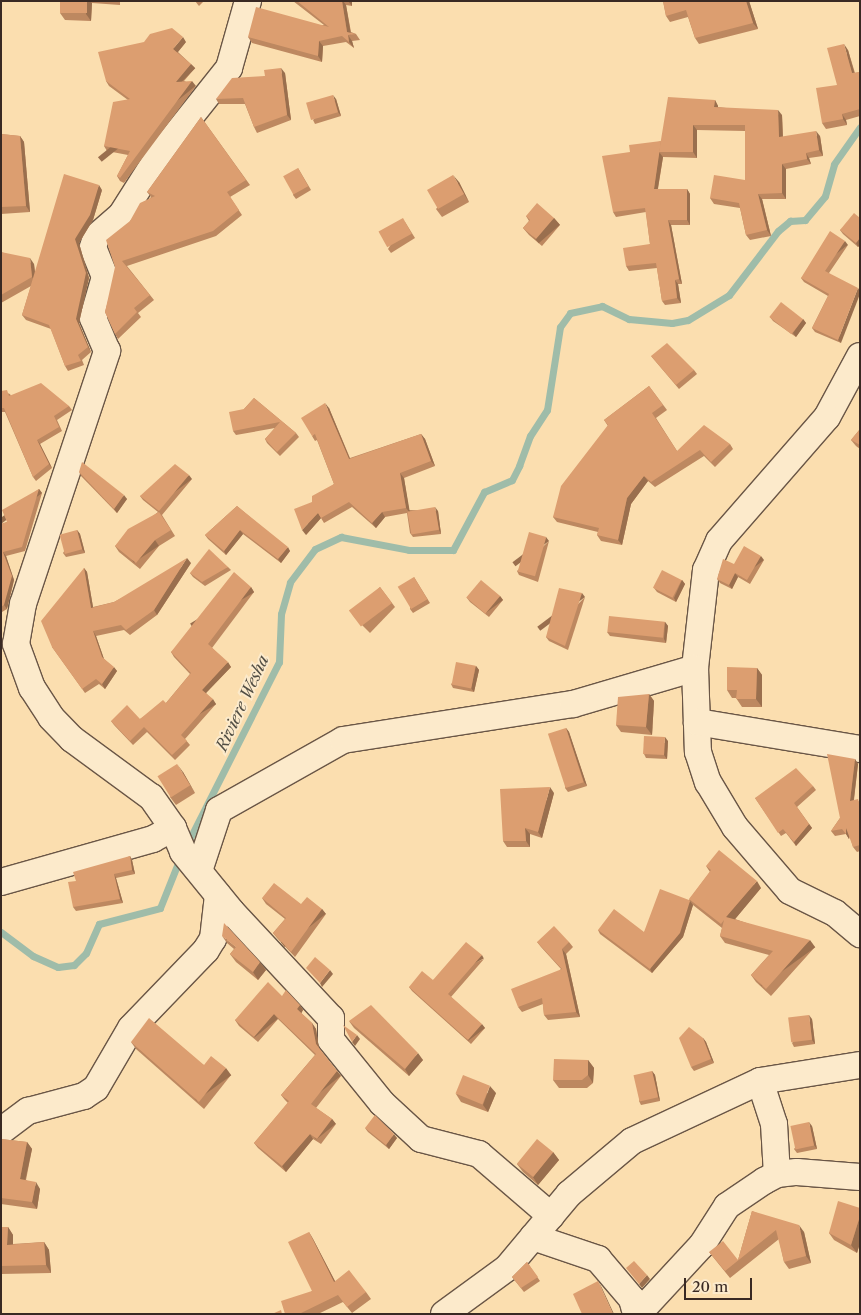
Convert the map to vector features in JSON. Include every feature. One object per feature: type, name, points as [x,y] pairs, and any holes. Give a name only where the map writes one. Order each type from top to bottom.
[{"type":"street","points":[[248,1],[229,68],[158,156],[122,214],[96,237],[93,247],[105,276],[93,318],[107,351],[23,604],[16,644],[32,688],[51,717],[72,739],[151,797],[173,828],[183,852],[218,895],[331,1018],[331,1040],[382,1103],[421,1139],[479,1154],[551,1216]]},
{"type":"street","points":[[860,356],[827,416],[719,541],[706,570],[694,668],[698,752],[708,782],[756,856],[790,891],[835,913],[860,934]]},
{"type":"street","points":[[199,871],[219,810],[343,740],[573,704],[694,668]]},
{"type":"street","points":[[697,722],[860,749]]},
{"type":"street","points":[[1,882],[153,838],[173,828]]},
{"type":"street","points":[[1,1131],[28,1111],[96,1088],[131,1028],[206,950],[213,939],[218,895]]},
{"type":"street","points":[[444,1314],[507,1268],[551,1216],[632,1141],[760,1081],[860,1065]]},
{"type":"street","points":[[760,1081],[774,1124],[777,1174]]},
{"type":"street","points":[[533,1237],[598,1259],[632,1299],[637,1314],[702,1245],[727,1206],[777,1174],[860,1177]]},
{"type":"building","points":[[60,1],[87,1],[87,13],[60,13]]},
{"type":"building","points":[[297,1],[342,1],[347,32],[356,34],[348,35],[349,42],[342,36],[319,41],[318,56],[248,37],[256,7],[329,27]]},
{"type":"building","points":[[663,1],[746,1],[753,23],[695,38],[686,10],[666,16]]},
{"type":"building","points":[[172,28],[183,37],[173,49],[191,64],[176,82],[192,81],[120,178],[117,176],[130,151],[104,146],[113,102],[130,99],[106,81],[98,52],[144,42],[150,34]]},
{"type":"building","points":[[844,44],[852,73],[860,72],[860,109],[842,114],[843,119],[822,123],[816,88],[837,85],[827,48]]},
{"type":"building","points":[[281,68],[287,115],[254,127],[243,98],[216,99],[232,78],[265,76],[264,70]]},
{"type":"building","points":[[333,95],[338,112],[311,120],[306,103]]},
{"type":"building","points":[[668,97],[715,100],[714,107],[778,110],[779,137],[816,131],[819,150],[806,153],[807,159],[782,164],[782,193],[758,194],[767,230],[746,235],[739,203],[710,198],[714,175],[745,180],[745,125],[693,125],[693,152],[659,152]]},
{"type":"building","points":[[201,117],[246,180],[227,192],[239,210],[213,231],[122,261],[150,295],[134,308],[137,312],[115,334],[105,312],[115,267],[106,240],[130,221],[140,203],[155,196],[147,192]]},
{"type":"building","points":[[1,134],[20,136],[26,206],[1,207]]},
{"type":"building","points":[[661,141],[654,189],[687,189],[687,220],[668,220],[679,279],[675,280],[677,298],[662,301],[656,263],[626,266],[623,248],[650,244],[645,208],[613,212],[602,156],[630,152],[629,145]]},
{"type":"building","points":[[298,168],[308,186],[293,195],[283,176]]},
{"type":"building","points":[[64,174],[99,185],[90,215],[75,239],[86,273],[76,319],[88,347],[78,355],[81,361],[65,366],[49,325],[22,315]]},
{"type":"building","points":[[453,175],[464,194],[438,209],[427,190]]},
{"type":"building","points":[[537,203],[554,218],[536,239],[523,228],[530,220],[526,216]]},
{"type":"building","points":[[854,213],[860,218],[860,238],[856,243],[840,230]]},
{"type":"building","points":[[403,218],[412,234],[387,247],[379,232]]},
{"type":"building","points":[[830,231],[845,241],[825,271],[858,288],[838,340],[812,328],[829,294],[801,278]]},
{"type":"building","points":[[1,252],[30,258],[32,277],[1,295]]},
{"type":"building","points":[[781,302],[803,319],[791,334],[769,317]]},
{"type":"building","points":[[667,343],[694,370],[676,385],[651,356]]},
{"type":"building","points":[[41,383],[69,406],[54,416],[59,427],[37,440],[49,464],[33,477],[4,408],[1,408],[1,391],[7,390],[9,396]]},
{"type":"building","points":[[649,386],[663,405],[652,413],[677,451],[704,425],[730,444],[711,462],[700,450],[651,482],[644,476],[627,498],[618,540],[597,535],[599,528],[553,517],[561,486],[608,425],[604,420]]},
{"type":"building","points":[[254,398],[296,433],[277,452],[265,439],[280,422],[233,431],[229,412],[244,409]]},
{"type":"building","points":[[325,403],[349,459],[421,434],[431,461],[400,473],[406,508],[382,512],[372,523],[349,502],[321,518],[318,513],[302,530],[294,509],[312,502],[312,496],[334,484],[315,434],[312,436],[301,418]]},
{"type":"building","points":[[860,429],[860,445],[851,440]]},
{"type":"building","points":[[82,462],[124,495],[114,509],[79,472]]},
{"type":"building","points":[[175,464],[189,475],[159,511],[140,496]]},
{"type":"building","points":[[39,489],[22,547],[3,552],[12,576],[4,605],[1,607],[1,524],[7,522],[2,510]]},
{"type":"building","points":[[237,506],[288,547],[278,559],[240,530],[224,551],[205,535]]},
{"type":"building","points":[[435,507],[439,530],[411,535],[407,512]]},
{"type":"building","points":[[159,512],[171,530],[155,540],[136,563],[115,546],[128,529]]},
{"type":"building","points":[[77,530],[82,549],[65,554],[60,535]]},
{"type":"building","points":[[529,532],[546,537],[535,576],[518,571]]},
{"type":"building","points":[[744,546],[761,556],[747,580],[735,573],[729,585],[717,579],[723,559],[734,564]]},
{"type":"building","points":[[209,549],[228,567],[202,582],[190,573]]},
{"type":"building","points":[[187,558],[154,610],[126,630],[121,625],[93,631],[102,657],[114,667],[102,684],[96,679],[82,689],[52,647],[41,621],[84,568],[91,608],[114,602]]},
{"type":"building","points":[[662,570],[682,580],[673,598],[653,588]]},
{"type":"building","points":[[234,572],[251,587],[208,644],[228,662],[202,690],[213,699],[181,735],[187,741],[172,755],[144,727],[130,741],[111,721],[127,705],[140,719],[163,700],[166,703],[191,673],[171,652]]},
{"type":"building","points":[[414,577],[427,599],[411,609],[398,587]]},
{"type":"building","points":[[481,580],[500,596],[485,614],[466,598]]},
{"type":"building","points":[[380,587],[392,603],[361,626],[349,610]]},
{"type":"building","points":[[559,588],[582,593],[565,646],[546,637]]},
{"type":"building","points":[[609,616],[665,622],[663,638],[607,632]]},
{"type":"building","points":[[456,662],[476,666],[471,688],[452,685]]},
{"type":"building","points":[[727,667],[757,668],[756,699],[736,699],[737,690],[727,690]]},
{"type":"building","points":[[649,694],[646,727],[616,725],[618,697]]},
{"type":"building","points":[[566,728],[584,782],[566,788],[548,734]]},
{"type":"building","points":[[644,736],[665,737],[664,755],[643,754]]},
{"type":"building","points":[[827,754],[855,759],[850,801],[858,799],[860,806],[860,845],[853,847],[846,828],[846,834],[842,829],[831,831],[840,818]]},
{"type":"building","points":[[177,764],[190,785],[171,797],[157,776]]},
{"type":"building","points":[[796,768],[813,786],[794,803],[809,824],[794,842],[783,829],[778,833],[755,798]]},
{"type":"building","points":[[550,787],[538,832],[525,828],[526,841],[503,841],[500,789]]},
{"type":"building","points":[[719,850],[757,881],[726,917],[810,940],[766,989],[751,975],[773,951],[720,936],[724,920],[721,924],[689,899],[711,870],[706,866]]},
{"type":"building","points":[[130,856],[132,870],[114,874],[120,899],[73,907],[68,882],[76,881],[73,872]]},
{"type":"building","points":[[274,883],[301,904],[307,897],[322,909],[291,952],[273,933],[286,918],[262,898]]},
{"type":"building","points":[[660,889],[690,901],[680,933],[650,969],[598,930],[614,909],[644,932]]},
{"type":"building","points":[[224,923],[260,962],[253,972],[230,954],[236,947],[222,936]]},
{"type":"building","points":[[554,926],[569,942],[562,949],[576,1012],[544,1015],[542,998],[518,1007],[511,989],[562,969],[537,942]]},
{"type":"building","points":[[466,942],[482,955],[448,994],[482,1024],[468,1040],[409,987],[422,971],[433,980]]},
{"type":"building","points":[[315,957],[330,970],[320,983],[306,968]]},
{"type":"building","points":[[268,982],[282,996],[286,990],[300,1005],[297,1009],[312,1023],[316,1044],[337,1071],[311,1104],[332,1119],[317,1139],[310,1134],[282,1166],[254,1143],[289,1101],[281,1095],[316,1054],[274,1014],[254,1037],[235,1020]]},
{"type":"building","points":[[371,1005],[418,1053],[405,1069],[349,1021]]},
{"type":"building","points":[[809,1015],[812,1040],[791,1042],[788,1018]]},
{"type":"building","points":[[149,1018],[204,1065],[211,1056],[226,1068],[199,1102],[131,1042]]},
{"type":"building","points":[[343,1025],[357,1035],[352,1042]]},
{"type":"building","points":[[689,1027],[703,1038],[711,1059],[691,1067],[679,1038]]},
{"type":"building","points":[[554,1059],[588,1060],[588,1075],[582,1080],[553,1080]]},
{"type":"building","points":[[652,1071],[658,1097],[640,1102],[633,1075]]},
{"type":"building","points":[[463,1075],[490,1086],[482,1104],[456,1094]]},
{"type":"building","points":[[375,1115],[394,1134],[386,1145],[365,1128]]},
{"type":"building","points":[[809,1122],[814,1145],[795,1149],[790,1126]]},
{"type":"building","points":[[1,1139],[27,1142],[20,1179],[36,1182],[32,1202],[1,1198]]},
{"type":"building","points":[[537,1139],[553,1152],[533,1177],[517,1164]]},
{"type":"building","points":[[838,1201],[860,1208],[860,1216],[851,1245],[829,1233]]},
{"type":"building","points":[[752,1211],[799,1225],[806,1256],[784,1262],[776,1230],[725,1271],[709,1252],[723,1241],[738,1260]]},
{"type":"building","points":[[1,1227],[8,1227],[7,1245],[44,1242],[46,1265],[1,1266]]},
{"type":"building","points":[[309,1232],[334,1282],[349,1270],[366,1292],[347,1307],[338,1295],[299,1314],[285,1314],[281,1301],[312,1291],[288,1242]]},
{"type":"building","points":[[634,1261],[647,1275],[639,1284],[626,1268]]},
{"type":"building","points":[[527,1262],[538,1277],[521,1288],[512,1277]]},
{"type":"building","points":[[598,1281],[613,1314],[582,1314],[573,1294]]},
{"type":"building","points":[[281,1310],[282,1314],[272,1314]]},
{"type":"waterway","name":"Riviere Wesha","points":[[187,844],[279,662],[281,614],[290,582],[315,549],[341,537],[409,550],[453,550],[484,492],[512,480],[530,436],[547,410],[560,327],[570,313],[602,306],[629,319],[672,323],[688,320],[729,295],[778,231],[790,221],[805,220],[825,196],[834,164],[860,127]]},
{"type":"waterway","name":"Riviere Wesha","points":[[1,932],[33,956],[58,967],[74,965],[86,953],[99,924],[160,908],[180,858]]}]
